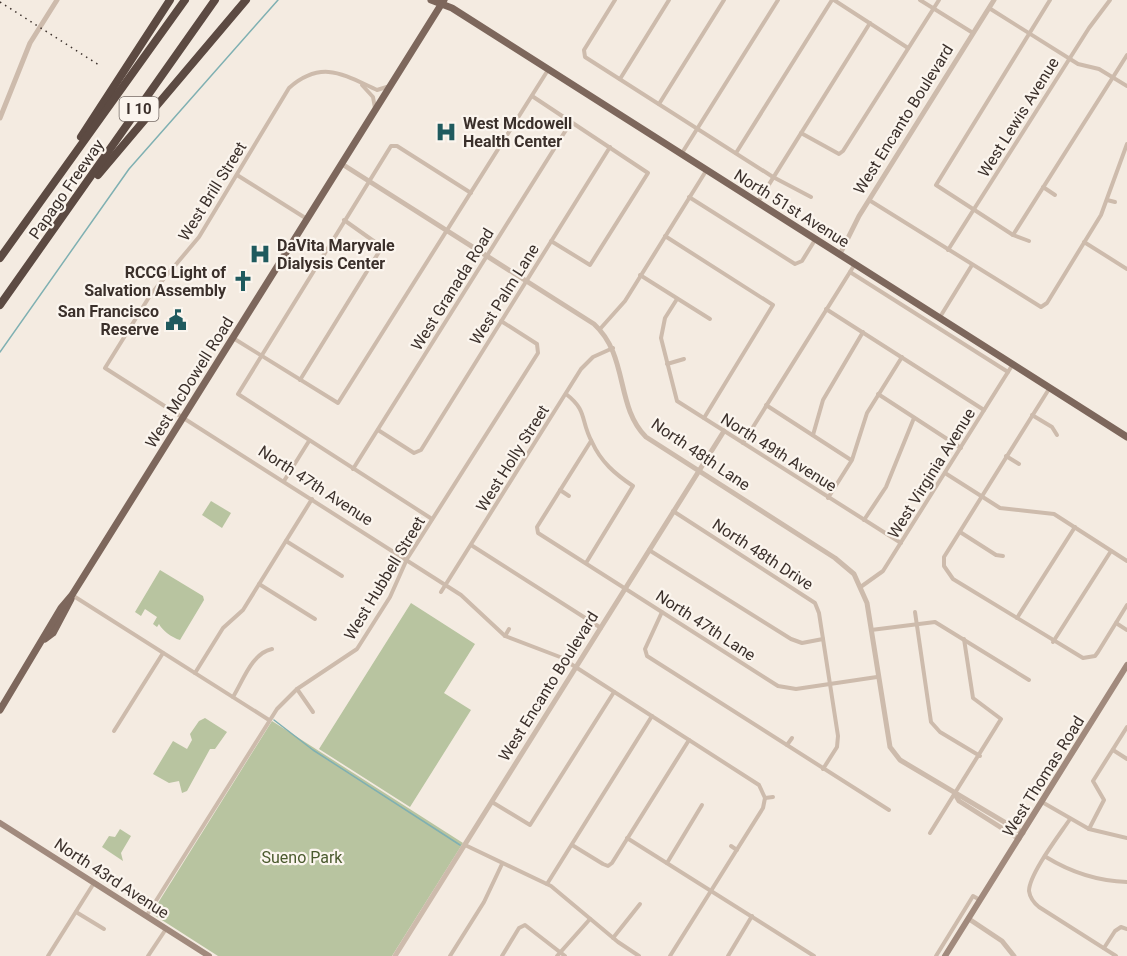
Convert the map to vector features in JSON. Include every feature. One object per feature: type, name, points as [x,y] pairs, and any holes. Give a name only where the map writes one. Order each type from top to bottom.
[{"type":"highway","points":[[40,202],[170,0]]},
{"type":"highway","name":"Papago Freeway","points":[[0,258],[185,0]]},
{"type":"highway","name":"Papago Freeway","points":[[0,305],[215,0]]},
{"type":"highway","points":[[63,217],[246,0]]},
{"type":"main road","name":"North 51st Avenue","points":[[431,0],[443,1],[1127,437]]},
{"type":"main road","name":"West McDowell Road","points":[[0,710],[45,639],[53,633],[72,596],[443,1]]},
{"type":"main road","name":"West Thomas Road","points":[[945,956],[1127,665]]},
{"type":"main road","name":"North 43rd Avenue","points":[[0,823],[209,956]]},
{"type":"street","points":[[0,118],[30,43],[57,0]]},
{"type":"street","points":[[615,0],[583,55],[773,177],[811,197]]},
{"type":"street","points":[[620,79],[669,0]]},
{"type":"street","points":[[659,104],[724,0]]},
{"type":"street","points":[[682,154],[778,0]]},
{"type":"street","points":[[736,153],[833,0],[908,48]]},
{"type":"street","points":[[920,0],[973,33]]},
{"type":"street","points":[[801,133],[839,154],[939,0]]},
{"type":"street","name":"West Encanto Boulevard","points":[[840,254],[869,200],[994,0]]},
{"type":"street","points":[[1029,241],[1013,235],[936,185],[1050,0]]},
{"type":"street","name":"West Lewis Avenue","points":[[948,250],[1069,58],[1110,0]]},
{"type":"street","points":[[989,8],[1069,58],[1127,86]]},
{"type":"street","points":[[757,202],[870,23]]},
{"type":"street","points":[[1013,235],[1127,55]]},
{"type":"street","points":[[233,337],[338,403],[549,69]]},
{"type":"street","name":"West Brill Street","points":[[105,368],[151,294],[192,247],[285,93],[295,82],[318,72],[329,71],[359,82]]},
{"type":"street","points":[[359,82],[376,90],[390,86]]},
{"type":"street","points":[[359,82],[373,97],[374,112]]},
{"type":"street","points":[[532,96],[648,173],[590,265],[551,241]]},
{"type":"street","name":"West Granada Road","points":[[353,469],[571,122]]},
{"type":"street","points":[[432,519],[238,394],[344,220],[394,145],[471,193]]},
{"type":"street","points":[[869,200],[1041,307],[1047,303],[1107,200],[1127,145]]},
{"type":"street","name":"West Palm Lane","points":[[378,430],[418,453],[610,147]]},
{"type":"street","name":"North 48th Lane","points":[[342,164],[600,329],[613,348],[635,424],[651,441],[836,558],[854,574],[862,586],[871,630],[887,749],[900,760],[955,795],[959,801],[1021,836]]},
{"type":"street","points":[[600,329],[625,301],[707,170]]},
{"type":"street","points":[[237,175],[307,219]]},
{"type":"street","points":[[1043,187],[1055,195]]},
{"type":"street","points":[[689,197],[799,264],[816,239]]},
{"type":"street","points":[[1107,200],[1115,202]]},
{"type":"street","points":[[300,380],[382,247],[344,220]]},
{"type":"street","points":[[665,236],[773,305],[704,418]]},
{"type":"street","points":[[1084,242],[1127,269]]},
{"type":"street","points":[[742,443],[855,264]]},
{"type":"street","points":[[939,318],[972,265]]},
{"type":"street","name":"North 51st Avenue","points":[[850,272],[1008,372]]},
{"type":"street","points":[[640,275],[710,319]]},
{"type":"street","name":"North 49th Avenue","points":[[677,299],[665,318],[659,335],[677,401],[901,543]]},
{"type":"street","points":[[826,309],[984,410]]},
{"type":"street","name":"West Hubbell Street","points":[[146,916],[281,703],[357,649],[390,597],[407,559],[539,348],[501,321]]},
{"type":"street","points":[[813,435],[823,400],[863,332]]},
{"type":"street","name":"West Holly Street","points":[[441,592],[565,394],[589,360],[613,348]]},
{"type":"street","points":[[828,498],[852,460],[867,413],[902,357]]},
{"type":"street","points":[[667,364],[684,359]]},
{"type":"street","name":"West Virginia Avenue","points":[[862,586],[884,571],[1012,364]]},
{"type":"street","name":"North 47th Avenue","points":[[105,368],[184,416],[466,598],[505,636],[555,655],[576,667],[755,781],[765,798]]},
{"type":"street","points":[[1050,388],[944,557],[944,566],[953,579],[1078,657],[1089,658],[1098,652],[1127,605]]},
{"type":"street","points":[[565,394],[581,407],[591,441],[606,465],[633,486],[586,563]]},
{"type":"street","points":[[878,394],[961,448]]},
{"type":"street","points":[[766,405],[852,460]]},
{"type":"street","points":[[1032,415],[1052,427],[1057,435]]},
{"type":"street","points":[[864,520],[886,487],[914,418]]},
{"type":"street","name":"West Encanto Boulevard","points":[[395,956],[724,431]]},
{"type":"street","points":[[284,481],[309,441]]},
{"type":"street","points":[[569,496],[560,490],[591,441]]},
{"type":"street","points":[[1006,456],[1019,464]]},
{"type":"street","points":[[945,473],[1009,510],[1054,514],[1127,561]]},
{"type":"street","name":"North 47th Lane","points":[[560,490],[536,530],[778,686],[796,689],[877,677]]},
{"type":"street","points":[[195,673],[224,628],[243,610],[312,499]]},
{"type":"street","name":"North 48th Drive","points":[[673,511],[810,598],[818,609],[838,742],[823,769]]},
{"type":"street","points":[[1017,618],[1075,527]]},
{"type":"street","points":[[960,532],[996,555],[1003,556]]},
{"type":"street","points":[[286,541],[342,576]]},
{"type":"street","points":[[471,545],[601,628]]},
{"type":"street","points":[[650,550],[791,639],[801,643],[824,639]]},
{"type":"street","points":[[1053,642],[1110,551]]},
{"type":"street","points":[[259,584],[315,619]]},
{"type":"street","points":[[72,596],[269,720]]},
{"type":"street","points":[[662,612],[644,654],[889,810]]},
{"type":"street","points":[[915,612],[931,722],[940,732],[980,756]]},
{"type":"street","points":[[871,630],[935,622],[1029,680]]},
{"type":"street","points":[[1116,623],[1127,630]]},
{"type":"street","points":[[505,636],[509,629]]},
{"type":"street","points":[[930,833],[1001,719],[973,698],[964,639]]},
{"type":"street","points":[[233,697],[255,660],[265,651],[272,649]]},
{"type":"street","points":[[114,731],[163,653]]},
{"type":"street","points":[[297,690],[313,712]]},
{"type":"street","points":[[492,802],[530,825],[614,692]]},
{"type":"street","points":[[547,884],[652,716]]},
{"type":"street","points":[[1089,829],[1104,800],[1093,781],[1127,727]]},
{"type":"street","points":[[787,746],[792,738]]},
{"type":"street","points":[[572,845],[608,866],[689,740]]},
{"type":"street","points":[[1113,750],[1127,759]]},
{"type":"street","points":[[670,956],[763,808],[765,798],[772,797]]},
{"type":"street","points":[[1042,802],[1089,829],[1127,837]]},
{"type":"street","points":[[666,863],[702,805]]},
{"type":"street","points":[[1070,819],[1032,878],[1029,889],[1031,899],[1039,908],[1116,956]]},
{"type":"street","points":[[627,838],[814,956]]},
{"type":"street","points":[[465,845],[547,884],[613,939],[639,956]]},
{"type":"street","points":[[731,846],[737,850]]},
{"type":"street","points":[[1046,857],[1083,875],[1106,881],[1127,882]]},
{"type":"street","points":[[450,956],[484,902],[502,864]]},
{"type":"street","points":[[48,956],[94,883]]},
{"type":"street","name":"West Thomas Road","points":[[936,956],[973,896],[981,901]]},
{"type":"street","points":[[613,939],[640,903]]},
{"type":"street","points":[[76,912],[104,929]]},
{"type":"street","points":[[728,956],[752,916]]},
{"type":"street","points":[[558,954],[590,918]]},
{"type":"street","points":[[969,919],[1002,941],[1014,956]]},
{"type":"street","points":[[502,956],[519,928],[525,925],[558,954],[565,956]]},
{"type":"street","points":[[1104,948],[1115,931],[1121,927],[1127,929]]},
{"type":"street","points":[[148,956],[166,928]]},
{"type":"green space","points":[[211,501],[231,513],[222,528],[202,515]]},
{"type":"green space","points":[[160,570],[203,596],[204,600],[180,640],[167,633],[159,624],[157,627],[153,624],[157,617],[145,609],[141,616],[135,612]]},
{"type":"green space","points":[[411,603],[475,644],[444,693],[471,710],[410,807],[319,749]]},
{"type":"green space","points":[[205,718],[227,732],[215,749],[210,749],[187,791],[182,793],[179,781],[169,783],[153,774],[173,741],[187,749],[192,740],[190,734],[199,721]]},
{"type":"green space","name":"Sueno Park","points":[[272,721],[463,843],[392,956],[218,956],[154,915],[153,911]]},
{"type":"green space","points":[[120,829],[131,836],[121,853],[123,861],[102,847],[109,836],[115,837]]},
{"type":"waterway","points":[[0,352],[129,169],[278,0]]},
{"type":"waterway","points":[[274,720],[313,750],[460,845]]},
{"type":"railway","points":[[0,2],[99,65]]},
{"type":"place","name":"West Mcdowell Health Center","points":[[446,132]]},
{"type":"place","name":"DaVita Maryvale Dialysis Center","points":[[260,254]]},
{"type":"place","name":"RCCG Light of Salvation Assembly","points":[[243,281]]},
{"type":"place","name":"San Francisco Reserve","points":[[176,320]]}]
